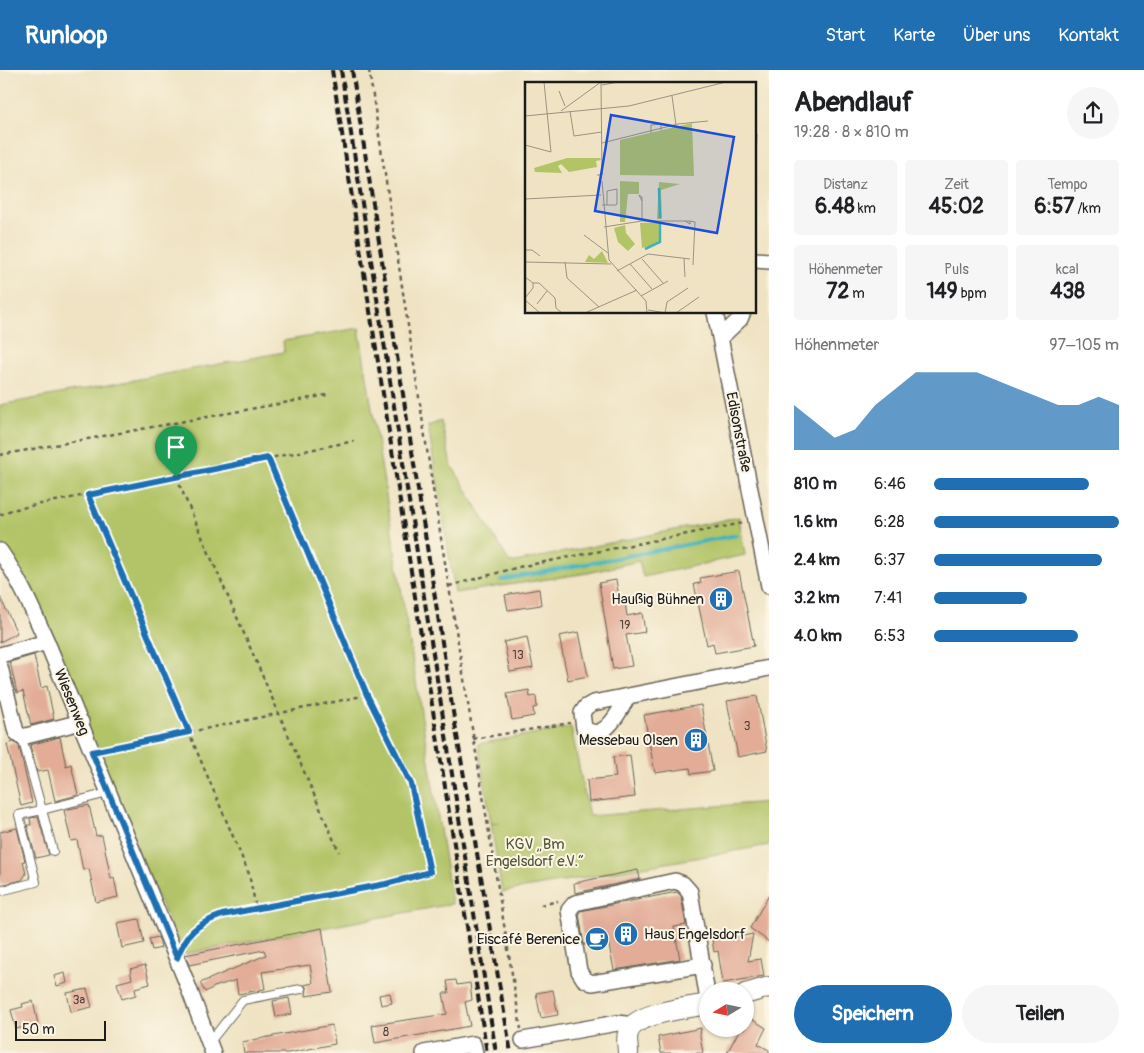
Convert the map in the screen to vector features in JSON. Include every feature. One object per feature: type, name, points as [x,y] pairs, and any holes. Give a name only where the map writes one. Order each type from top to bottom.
[{"type":"street","points":[[756,260],[769,261]]},
{"type":"street","name":"Edisonstraße","points":[[715,314],[769,586]]},
{"type":"street","points":[[720,338],[740,319],[742,314]]},
{"type":"street","name":"Wiesenweg","points":[[0,551],[24,590],[81,722],[108,793],[177,958],[211,1048]]},
{"type":"street","points":[[0,655],[47,642]]},
{"type":"street","points":[[0,666],[16,732],[22,737],[81,722]]},
{"type":"street","points":[[628,696],[615,718],[604,730],[589,732],[584,728],[582,714],[586,707],[593,703],[628,696],[769,668]]},
{"type":"street","points":[[702,965],[592,983],[584,979],[579,971],[569,910],[575,903],[675,881],[683,884],[690,892],[705,982]]},
{"type":"street","points":[[754,991],[769,987]]},
{"type":"street","points":[[628,1053],[628,1034],[634,1025],[646,1016],[699,1006]]},
{"type":"street","points":[[522,1040],[617,1023],[634,1025]]},
{"type":"street","points":[[634,1025],[637,1034],[638,1053]]},
{"type":"street","points":[[424,1053],[474,1044],[475,1053]]},
{"type":"lane","points":[[24,745],[52,851]]},
{"type":"lane","points":[[0,891],[36,882],[19,814],[108,793]]},
{"type":"lane","points":[[211,1048],[243,1000],[301,989]]},
{"type":"path","points":[[369,70],[473,739],[522,1040]]},
{"type":"path","points":[[0,455],[326,395]]},
{"type":"path","points":[[0,515],[11,510],[354,441]]},
{"type":"path","points":[[177,958],[183,942],[204,922],[222,915],[386,884],[430,872],[411,784],[367,695],[268,458]]},
{"type":"path","points":[[176,477],[339,852]]},
{"type":"path","points":[[88,495],[249,874],[256,908]]},
{"type":"path","points":[[449,586],[519,567],[742,524]]},
{"type":"path","points":[[92,752],[367,695]]},
{"type":"path","points":[[473,739],[582,721]]},
{"type":"green space","points":[[359,328],[452,904],[183,954],[3,545],[0,543],[0,405],[284,352],[283,341]]},
{"type":"green space","points":[[441,421],[451,464],[510,563],[739,517],[745,555],[643,577],[639,561],[588,573],[455,593],[428,426]]},
{"type":"green space","name":"KGV „Bm Engelsdorf e.V.“","points":[[571,727],[589,816],[769,802],[769,845],[502,892],[491,824],[500,823],[491,823],[478,744]]},
{"type":"building","name":"Haußig Bühnen","points":[[739,571],[754,646],[715,653],[713,643],[707,645],[694,584],[701,583],[700,578]]},
{"type":"building","points":[[616,580],[619,597],[624,596],[627,616],[642,613],[645,632],[626,635],[632,666],[613,669],[599,583]]},
{"type":"building","points":[[539,589],[541,605],[508,610],[505,595]]},
{"type":"building","points":[[0,597],[17,633],[0,642]]},
{"type":"building","points":[[579,632],[588,676],[568,680],[559,636]]},
{"type":"building","points":[[527,637],[533,668],[510,672],[504,642]]},
{"type":"building","points":[[34,655],[41,688],[47,686],[54,719],[31,725],[23,691],[17,693],[10,662]]},
{"type":"building","points":[[529,690],[530,697],[536,696],[537,707],[533,708],[534,716],[512,720],[507,694]]},
{"type":"building","points":[[757,696],[767,751],[738,757],[727,701]]},
{"type":"building","points":[[701,705],[713,771],[691,774],[690,768],[655,773],[644,715]]},
{"type":"building","points":[[60,737],[66,766],[71,764],[78,795],[55,801],[48,770],[37,772],[30,745]]},
{"type":"building","points":[[14,742],[19,746],[32,803],[21,806],[7,744]]},
{"type":"building","points":[[630,755],[635,797],[589,802],[587,780],[616,777],[613,757]]},
{"type":"building","points":[[89,805],[96,836],[102,835],[111,879],[114,878],[118,897],[96,902],[89,869],[83,870],[77,840],[71,841],[64,810]]},
{"type":"building","points":[[38,817],[49,855],[36,858],[27,825],[31,825],[30,818]]},
{"type":"building","points":[[17,828],[25,861],[23,861],[26,874],[22,880],[0,885],[0,832]]},
{"type":"building","points":[[638,870],[640,879],[575,893],[574,883]]},
{"type":"building","name":"Haus Engelsdorf","points":[[677,892],[681,896],[686,925],[674,927],[680,959],[614,970],[608,940],[584,945],[580,911]]},
{"type":"building","points":[[769,895],[769,942],[750,928]]},
{"type":"building","points":[[139,919],[144,943],[122,948],[117,923]]},
{"type":"building","points":[[322,928],[332,992],[306,996],[307,988],[304,985],[313,983],[310,965],[262,972],[265,989],[238,994],[236,980],[205,992],[200,983],[266,955],[264,950],[189,965],[185,955]]},
{"type":"building","points":[[753,934],[748,961],[761,959],[764,976],[723,982],[718,951],[714,952],[712,940],[722,938],[722,940]]},
{"type":"building","points":[[158,937],[161,948],[152,950],[149,939]]},
{"type":"building","points":[[145,965],[150,984],[135,988],[136,995],[122,999],[117,983],[132,979],[130,969]]},
{"type":"building","points":[[65,973],[67,983],[57,986],[54,976]]},
{"type":"building","points":[[456,980],[457,985],[470,983],[472,1000],[465,1002],[470,1026],[375,1043],[372,1025],[447,1014],[443,993],[449,993],[447,981]]},
{"type":"building","points":[[87,989],[92,1007],[71,1012],[67,993]]},
{"type":"building","points":[[553,990],[558,1015],[541,1018],[536,993]]},
{"type":"building","points":[[390,993],[392,1003],[381,1005],[379,995]]},
{"type":"building","points":[[289,998],[292,1014],[276,1017],[273,1001]]},
{"type":"building","points":[[33,1001],[38,1024],[16,1029],[11,1010],[23,1007],[22,1004]]},
{"type":"building","points":[[754,1021],[766,1028],[758,1044],[769,1050],[769,1053],[727,1053],[735,1038],[754,1038]]},
{"type":"building","points":[[332,1025],[335,1044],[288,1053],[244,1053],[242,1042]]},
{"type":"building","points":[[699,1028],[699,1038],[703,1053],[661,1053],[658,1037]]},
{"type":"waterway","points":[[501,580],[737,535]]},
{"type":"railway","points":[[332,70],[487,1053]]},
{"type":"railway","points":[[341,70],[496,1053]]},
{"type":"railway","points":[[352,70],[453,712],[511,1053]]},
{"type":"place","name":"Haußig Bühnen","points":[[721,599]]},
{"type":"place","name":"Messebau Olsen","points":[[696,740]]},
{"type":"place","name":"Haus Engelsdorf","points":[[626,934]]},
{"type":"place","name":"Eiscafé Berenice","points":[[597,939]]},
{"type":"route","points":[[268,458],[367,695],[411,784],[430,872],[386,884],[222,915],[204,922],[183,942],[177,958],[92,752],[189,732],[88,495],[176,477],[268,458]]}]
